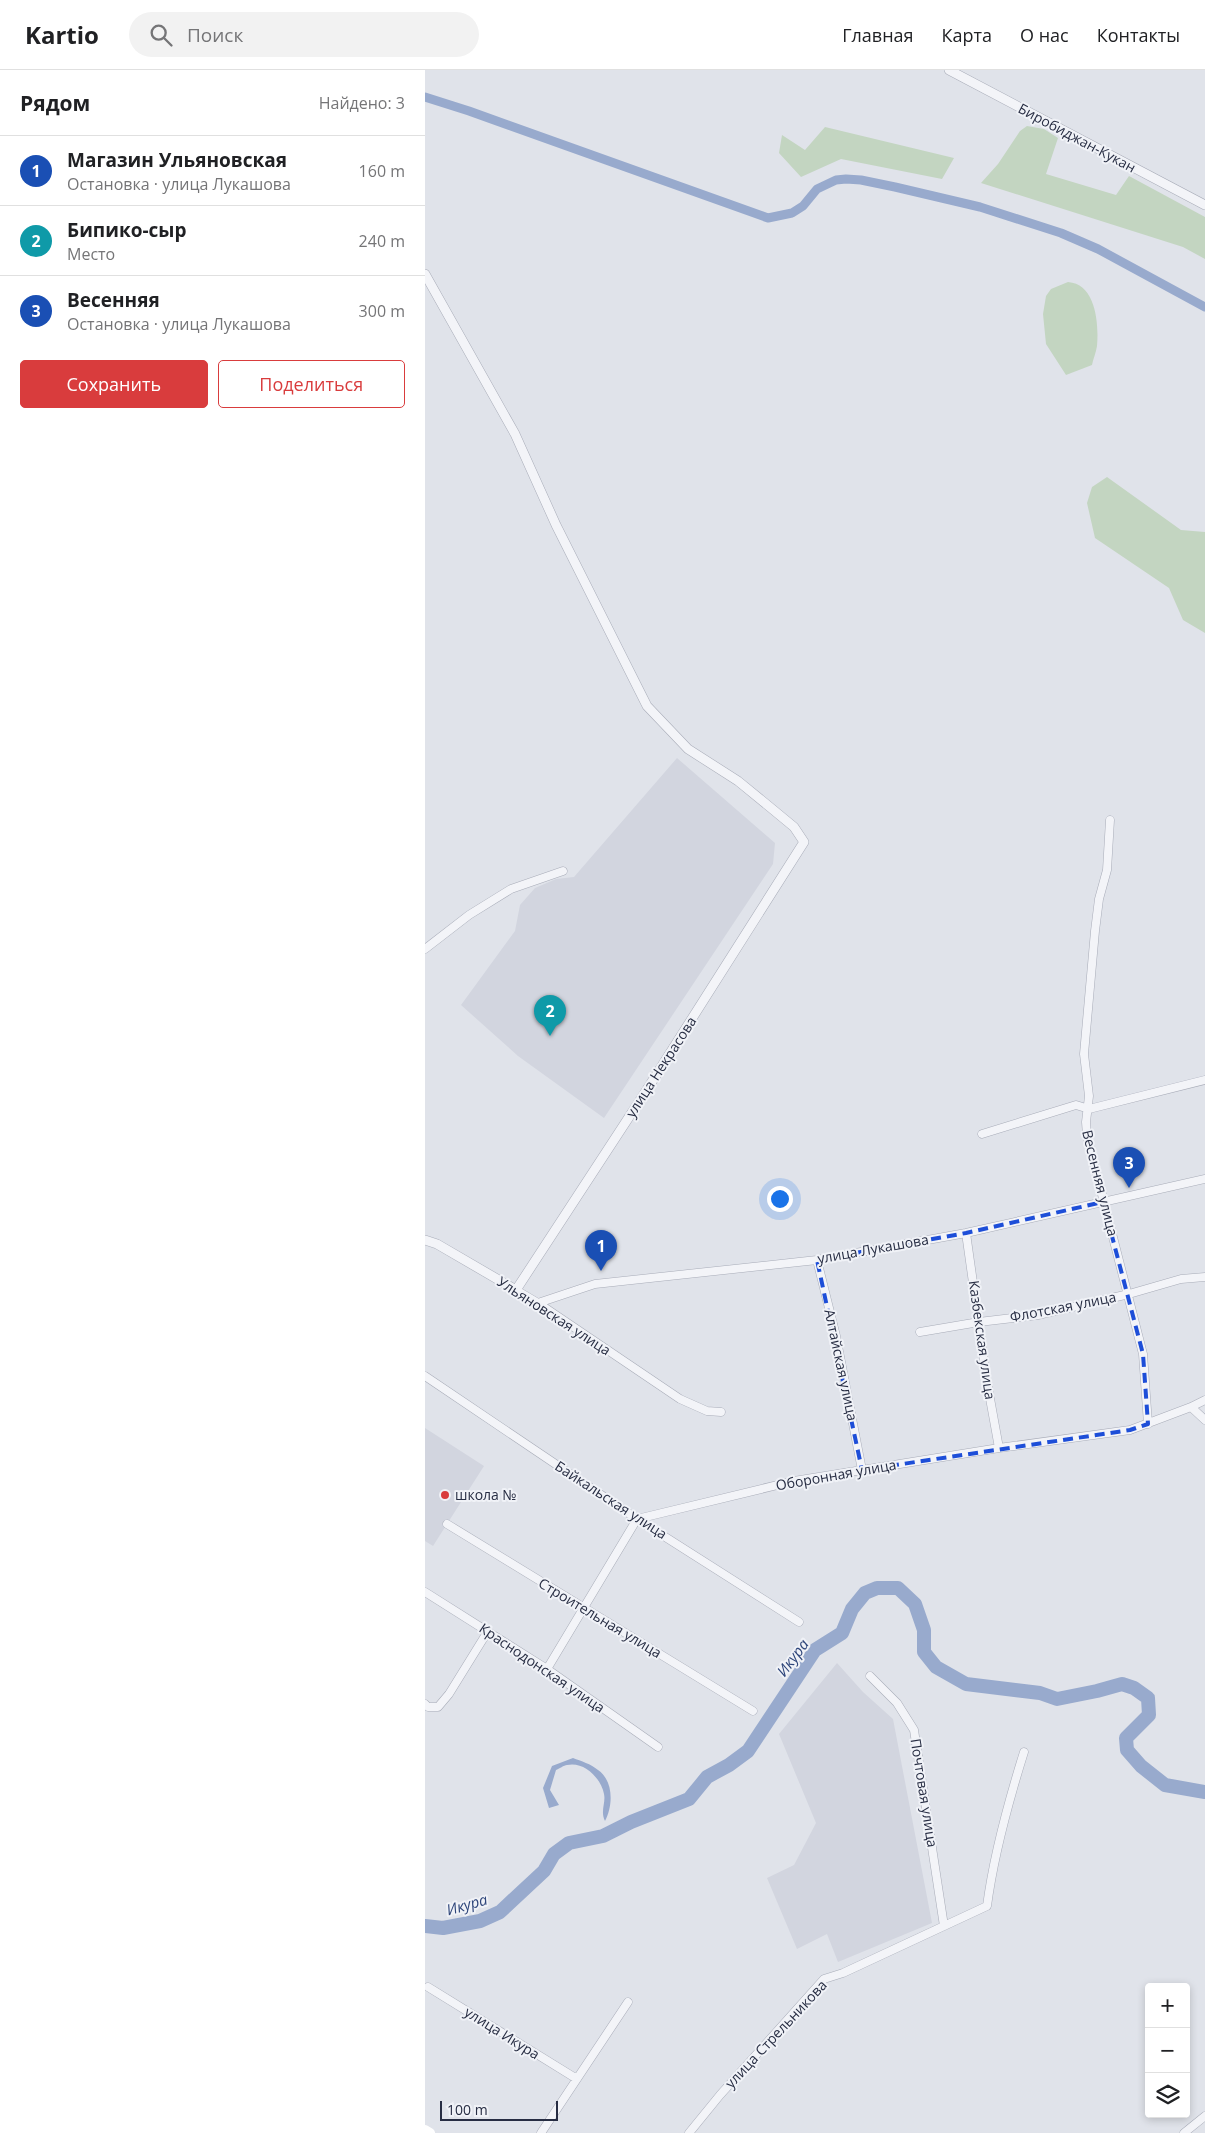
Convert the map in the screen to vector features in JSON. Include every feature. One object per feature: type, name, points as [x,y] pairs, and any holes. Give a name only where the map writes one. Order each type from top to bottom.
[{"type":"main road","points":[[425,2130],[430,2133]]},
{"type":"street","name":"Биробиджан-Кукан","points":[[949,70],[1205,205]]},
{"type":"street","name":"улица Некрасова","points":[[425,274],[515,434],[556,525],[647,706],[688,749],[738,781],[794,828],[804,842],[516,1290]]},
{"type":"street","name":"Весенняя улица","points":[[1110,820],[1107,870],[1099,899],[1095,931],[1084,1054],[1089,1096],[1086,1122],[1087,1136],[1103,1202],[1129,1294],[1143,1354],[1148,1424]]},
{"type":"street","points":[[425,949],[469,915],[511,889],[563,871]]},
{"type":"street","points":[[982,1134],[1076,1105],[1089,1109],[1205,1080]]},
{"type":"street","name":"улица Лукашова","points":[[538,1303],[595,1284],[817,1260],[967,1233],[1205,1179]]},
{"type":"street","name":"Казбекская улица","points":[[967,1233],[987,1382],[999,1448]]},
{"type":"street","name":"Ульяновская улица","points":[[425,1240],[437,1244],[538,1303],[680,1399],[707,1411],[721,1412]]},
{"type":"street","name":"Алтайская улица","points":[[817,1260],[836,1336],[862,1470]]},
{"type":"street","name":"Флотская улица","points":[[920,1332],[979,1322],[1039,1315],[1181,1280],[1205,1277]]},
{"type":"street","name":"Байкальская улица","points":[[425,1376],[637,1519],[799,1622]]},
{"type":"street","name":"Оборонная улица","points":[[637,1519],[795,1481],[999,1448],[1130,1430],[1205,1400]]},
{"type":"street","points":[[1191,1407],[1205,1420]]},
{"type":"street","points":[[547,1669],[637,1519]]},
{"type":"street","name":"Строительная улица","points":[[447,1524],[753,1711]]},
{"type":"street","name":"Краснодонская улица","points":[[425,1592],[547,1669],[658,1747]]},
{"type":"street","points":[[425,1704],[438,1707],[449,1694],[488,1631]]},
{"type":"street","name":"Почтовая улица","points":[[870,1676],[897,1703],[914,1730],[944,1926]]},
{"type":"street","name":"улица Стрельникова","points":[[689,2133],[719,2096],[824,1979],[843,1973],[987,1906],[993,1866],[1012,1789],[1024,1752]]},
{"type":"street","name":"улица Икура","points":[[428,1987],[577,2079]]},
{"type":"street","points":[[541,2133],[628,2002]]},
{"type":"street","points":[[1183,2133],[1205,2116]]},
{"type":"highlighted area","points":[[1103,1202],[1143,1354],[1148,1424],[1130,1430],[862,1470],[817,1260],[966,1233]]},
{"type":"shaded area","points":[[677,758],[775,843],[773,864],[604,1118],[518,1056],[461,1005],[515,931],[520,905],[535,888],[556,879],[574,877]]},
{"type":"shaded area","name":"школа №","points":[[425,1428],[484,1466],[433,1546],[425,1541]]},
{"type":"shaded area","points":[[837,1663],[863,1692],[893,1719],[932,1923],[838,1962],[827,1934],[797,1949],[767,1878],[794,1865],[816,1823],[779,1734]]},
{"type":"green space","points":[[1027,126],[1044,129],[1058,138],[1046,174],[1116,195],[1129,176],[1205,217],[1205,259],[1183,247],[981,183],[998,164],[1020,131]]},
{"type":"green space","points":[[825,127],[954,158],[942,179],[841,159],[801,177],[779,153],[782,135],[805,150]]},
{"type":"green space","points":[[1068,282],[1077,284],[1085,290],[1094,306],[1097,327],[1097,349],[1092,365],[1066,375],[1046,344],[1043,314],[1046,296],[1051,289]]},
{"type":"green space","points":[[1107,477],[1181,530],[1205,532],[1205,633],[1183,620],[1169,588],[1095,538],[1087,503],[1092,487]]},
{"type":"water","points":[[573,1758],[595,1768],[607,1780],[611,1801],[605,1821],[603,1814],[604,1797],[599,1782],[591,1772],[573,1764],[556,1770],[550,1790],[559,1805],[549,1808],[543,1788],[552,1766]]},
{"type":"waterway","points":[[425,97],[768,218],[792,213],[803,206],[817,189],[836,180],[846,179],[895,187],[980,207],[1061,233],[1098,249],[1205,307]]},
{"type":"waterway","name":"Икура","points":[[425,1926],[443,1928],[480,1921],[500,1912],[544,1871],[554,1854],[569,1843],[603,1836],[631,1822],[689,1799],[707,1777],[729,1765],[748,1751],[815,1650],[842,1633],[852,1609],[865,1593],[877,1588],[898,1588],[915,1604],[924,1630],[924,1652],[936,1667],[966,1684],[1040,1693],[1057,1699],[1122,1684],[1134,1688],[1148,1698],[1149,1715],[1126,1738],[1127,1750],[1141,1766],[1165,1785],[1205,1792]]},
{"type":"place","name":"Бипико-сыр","points":[[550,1036]]},
{"type":"place","name":"Весенняя","points":[[1129,1188]]},
{"type":"place","name":"Магазин Ульяновская","points":[[601,1271]]},
{"type":"place","name":"школа №","points":[[445,1495]]}]
